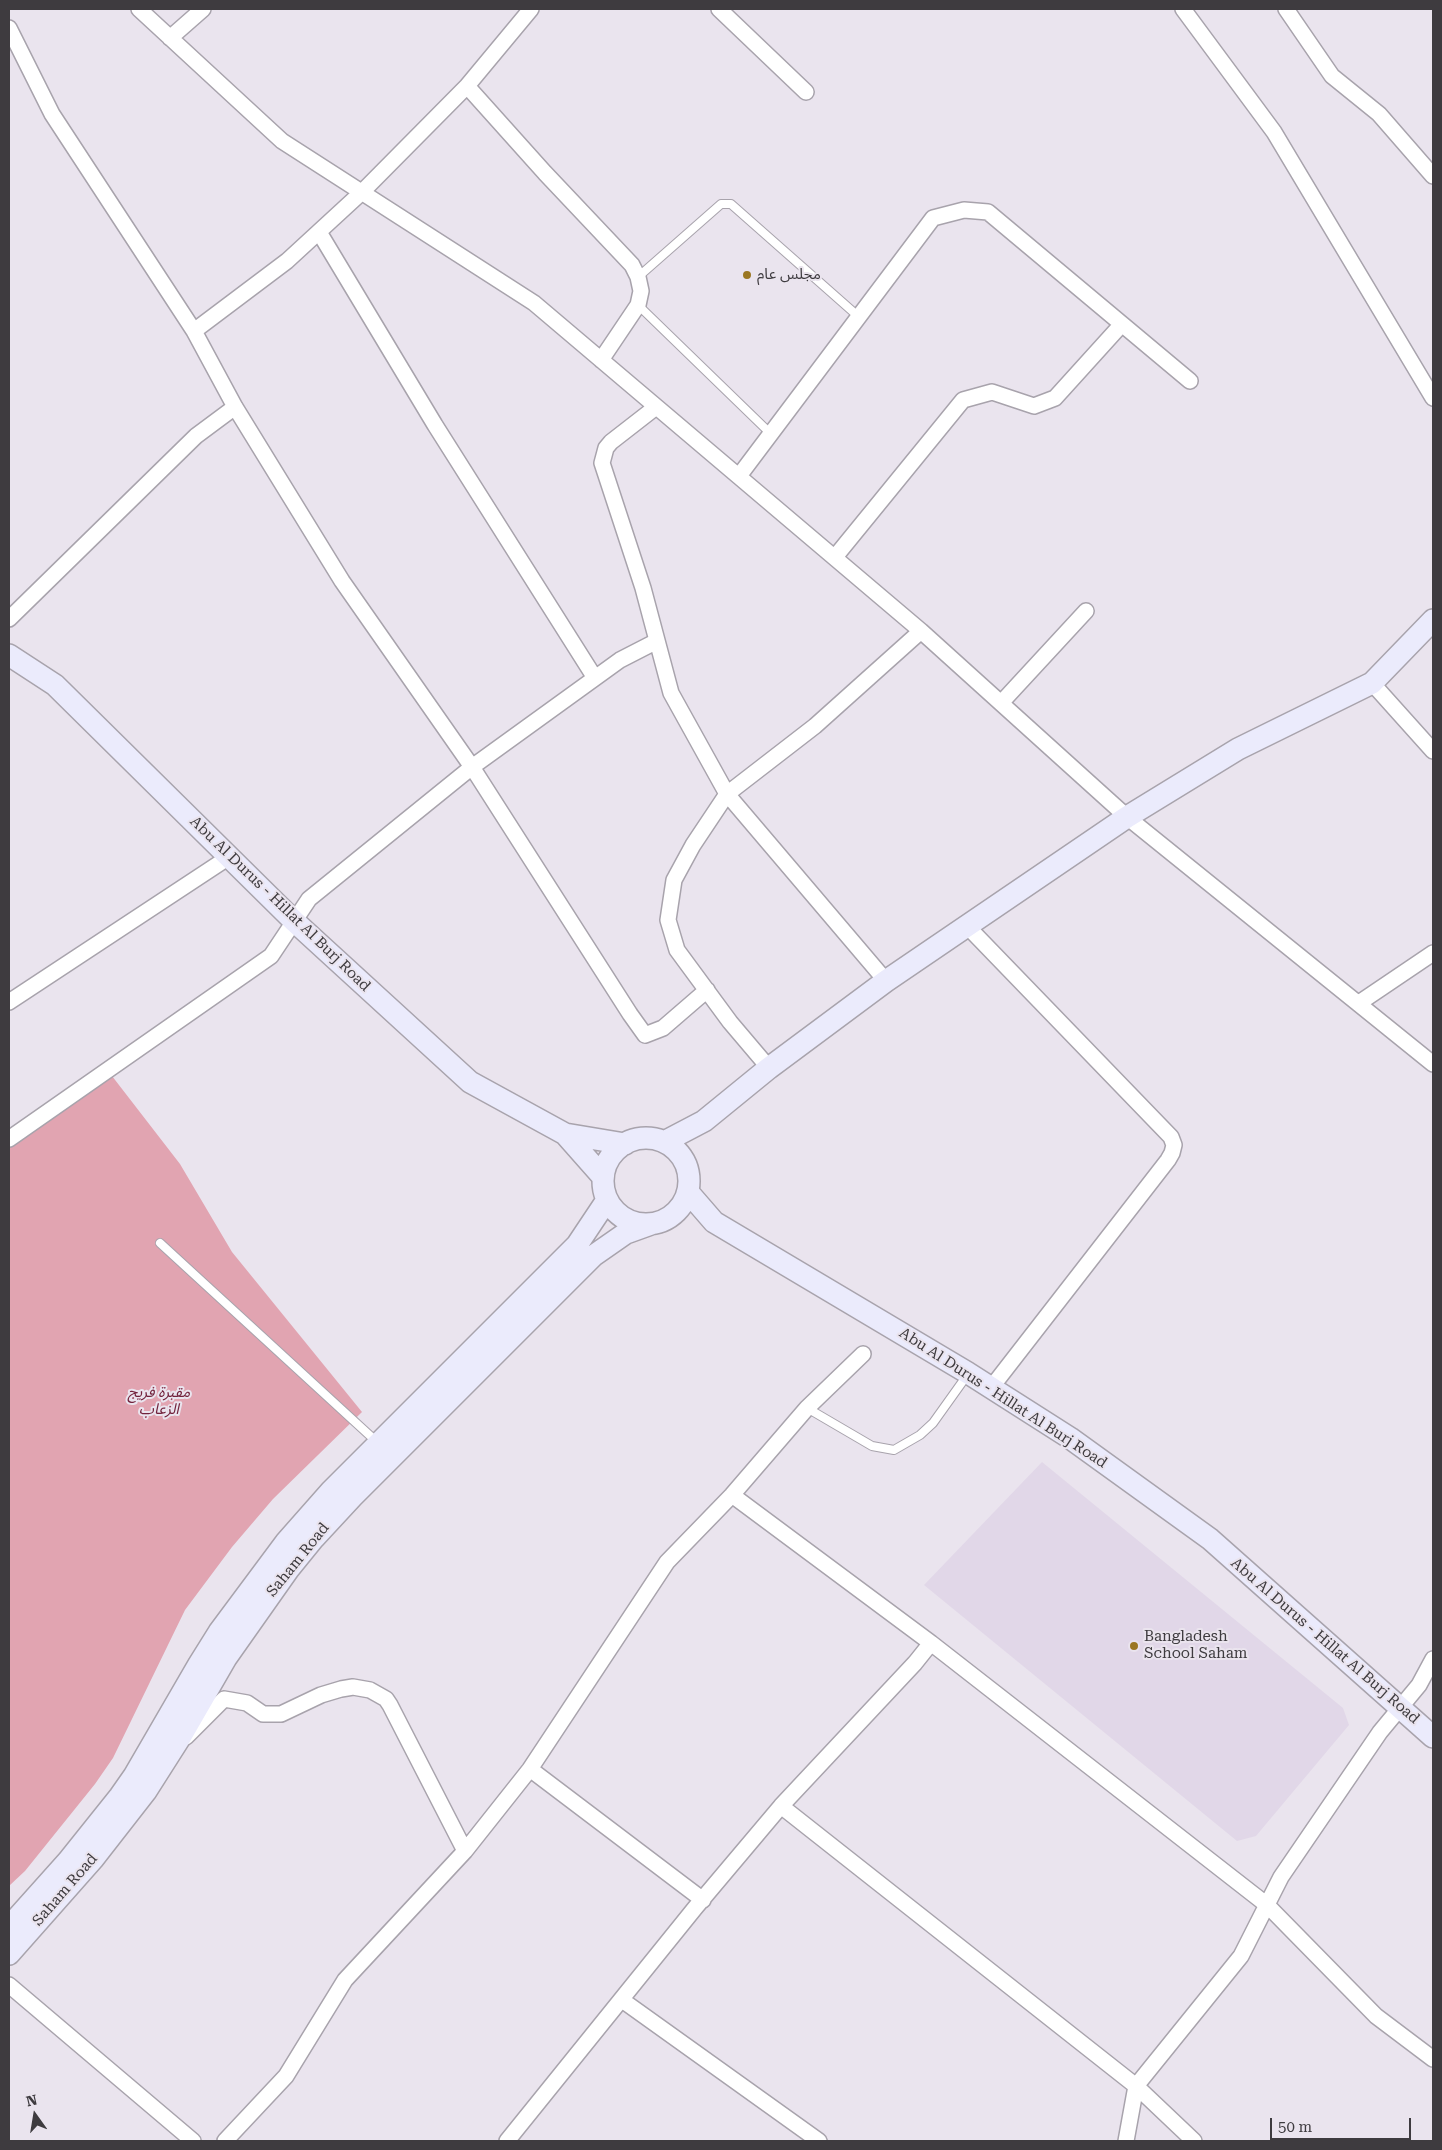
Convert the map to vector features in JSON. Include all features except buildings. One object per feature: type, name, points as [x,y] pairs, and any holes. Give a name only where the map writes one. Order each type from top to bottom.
[{"type":"main road","points":[[664,1142],[704,1121],[769,1068],[886,981],[1127,817],[1238,749],[1372,683],[1433,620]]},
{"type":"main road","name":"Abu Al Durus - Hillat Al Burj Road","points":[[9,655],[55,685],[294,921],[470,1082],[564,1134],[603,1177]]},
{"type":"main road","points":[[685,1162],[704,1121]]},
{"type":"main road","name":"Abu Al Durus - Hillat Al Burj Road","points":[[564,1134],[625,1144]]},
{"type":"main road","points":[[637,1139],[651,1139],[664,1142],[676,1150],[685,1162],[689,1177],[688,1192],[680,1208],[659,1222],[634,1223],[618,1214],[607,1200],[603,1177],[607,1164],[614,1152],[625,1144],[637,1139]]},
{"type":"main road","name":"Abu Al Durus - Hillat Al Burj Road","points":[[688,1192],[714,1222],[992,1388],[1070,1438],[1210,1539],[1433,1736]]},
{"type":"main road","name":"Saham Road","points":[[9,1927],[68,1861],[125,1789],[199,1664],[263,1572],[331,1491],[577,1245],[607,1200]]},
{"type":"main road","name":"Abu Al Durus - Hillat Al Burj Road","points":[[659,1222],[714,1222]]},
{"type":"main road","name":"Saham Road","points":[[9,1954],[112,1837],[146,1791],[170,1754],[226,1658],[249,1624],[297,1558],[335,1514],[593,1256],[626,1233],[659,1222]]},
{"type":"street","points":[[139,9],[282,141],[534,303],[921,631],[1127,817],[1433,1064]]},
{"type":"street","points":[[170,38],[203,9]]},
{"type":"street","points":[[194,331],[287,261],[362,192],[467,86],[530,9]]},
{"type":"street","points":[[719,9],[806,92]]},
{"type":"street","points":[[1183,9],[1274,132],[1433,398]]},
{"type":"street","points":[[1286,9],[1332,76],[1379,114],[1433,176]]},
{"type":"street","points":[[9,28],[52,114],[194,331],[235,407],[342,581],[472,768],[645,1035],[663,1028],[707,990]]},
{"type":"street","points":[[467,86],[545,173],[632,265],[638,277],[641,291],[638,305],[601,360]]},
{"type":"street","points":[[739,476],[933,218],[964,210],[988,212],[1190,381]]},
{"type":"street","points":[[319,232],[435,424],[595,678]]},
{"type":"street","points":[[835,557],[963,400],[992,392],[1034,406],[1055,398],[1122,324]]},
{"type":"street","points":[[656,406],[606,448],[602,463],[643,588],[671,692],[727,794],[886,981]]},
{"type":"street","points":[[9,619],[196,436],[235,407]]},
{"type":"street","points":[[1001,703],[1086,611]]},
{"type":"street","points":[[769,1068],[730,1022],[677,950],[668,920],[674,880],[693,845],[727,794],[815,726],[921,631]]},
{"type":"street","points":[[9,1139],[271,956],[309,899],[472,768],[620,660],[657,641]]},
{"type":"street","points":[[1372,683],[1433,751]]},
{"type":"street","points":[[9,1002],[229,857]]},
{"type":"street","points":[[967,926],[1171,1137],[1174,1145],[1168,1160],[992,1388]]},
{"type":"street","points":[[1359,1003],[1433,953]]},
{"type":"street","points":[[225,2141],[286,2076],[345,1980],[465,1852],[530,1769],[667,1562],[732,1495],[807,1408],[863,1354]]},
{"type":"street","points":[[732,1495],[931,1643],[1266,1905],[1376,2016],[1433,2059]]},
{"type":"street","points":[[507,2141],[781,1806],[931,1643]]},
{"type":"street","points":[[1126,2141],[1136,2086],[1241,1956],[1281,1877],[1380,1732],[1419,1685],[1433,1658]]},
{"type":"street","points":[[170,1754],[224,1699],[246,1703],[263,1714],[281,1714],[321,1695],[341,1689],[352,1687],[370,1690],[386,1699],[390,1705],[465,1852]]},
{"type":"street","points":[[530,1769],[703,1900]]},
{"type":"street","points":[[781,1806],[1136,2086],[1194,2141]]},
{"type":"street","points":[[9,1985],[194,2141]]},
{"type":"street","points":[[622,2000],[819,2141]]},
{"type":"lane","points":[[638,277],[720,204],[731,204],[859,317]]},
{"type":"lane","points":[[638,305],[771,434]]},
{"type":"lane","points":[[160,1243],[380,1444]]},
{"type":"lane","points":[[807,1408],[872,1446],[894,1450],[920,1435],[934,1423],[968,1373]]},
{"type":"shaded area","name":"Bangladesh School Saham","points":[[1042,1462],[1343,1708],[1349,1725],[1256,1836],[1237,1841],[924,1585]]},
{"type":"green space","name":"مقبرة فريج الزعاب","points":[[112,1076],[180,1164],[232,1252],[362,1412],[273,1499],[232,1547],[185,1610],[113,1758],[95,1784],[25,1871],[9,1886],[9,1148]]},
{"type":"place","name":"مجلس عام","points":[[747,275]]},
{"type":"place","name":"Bangladesh School Saham","points":[[1134,1646]]}]
